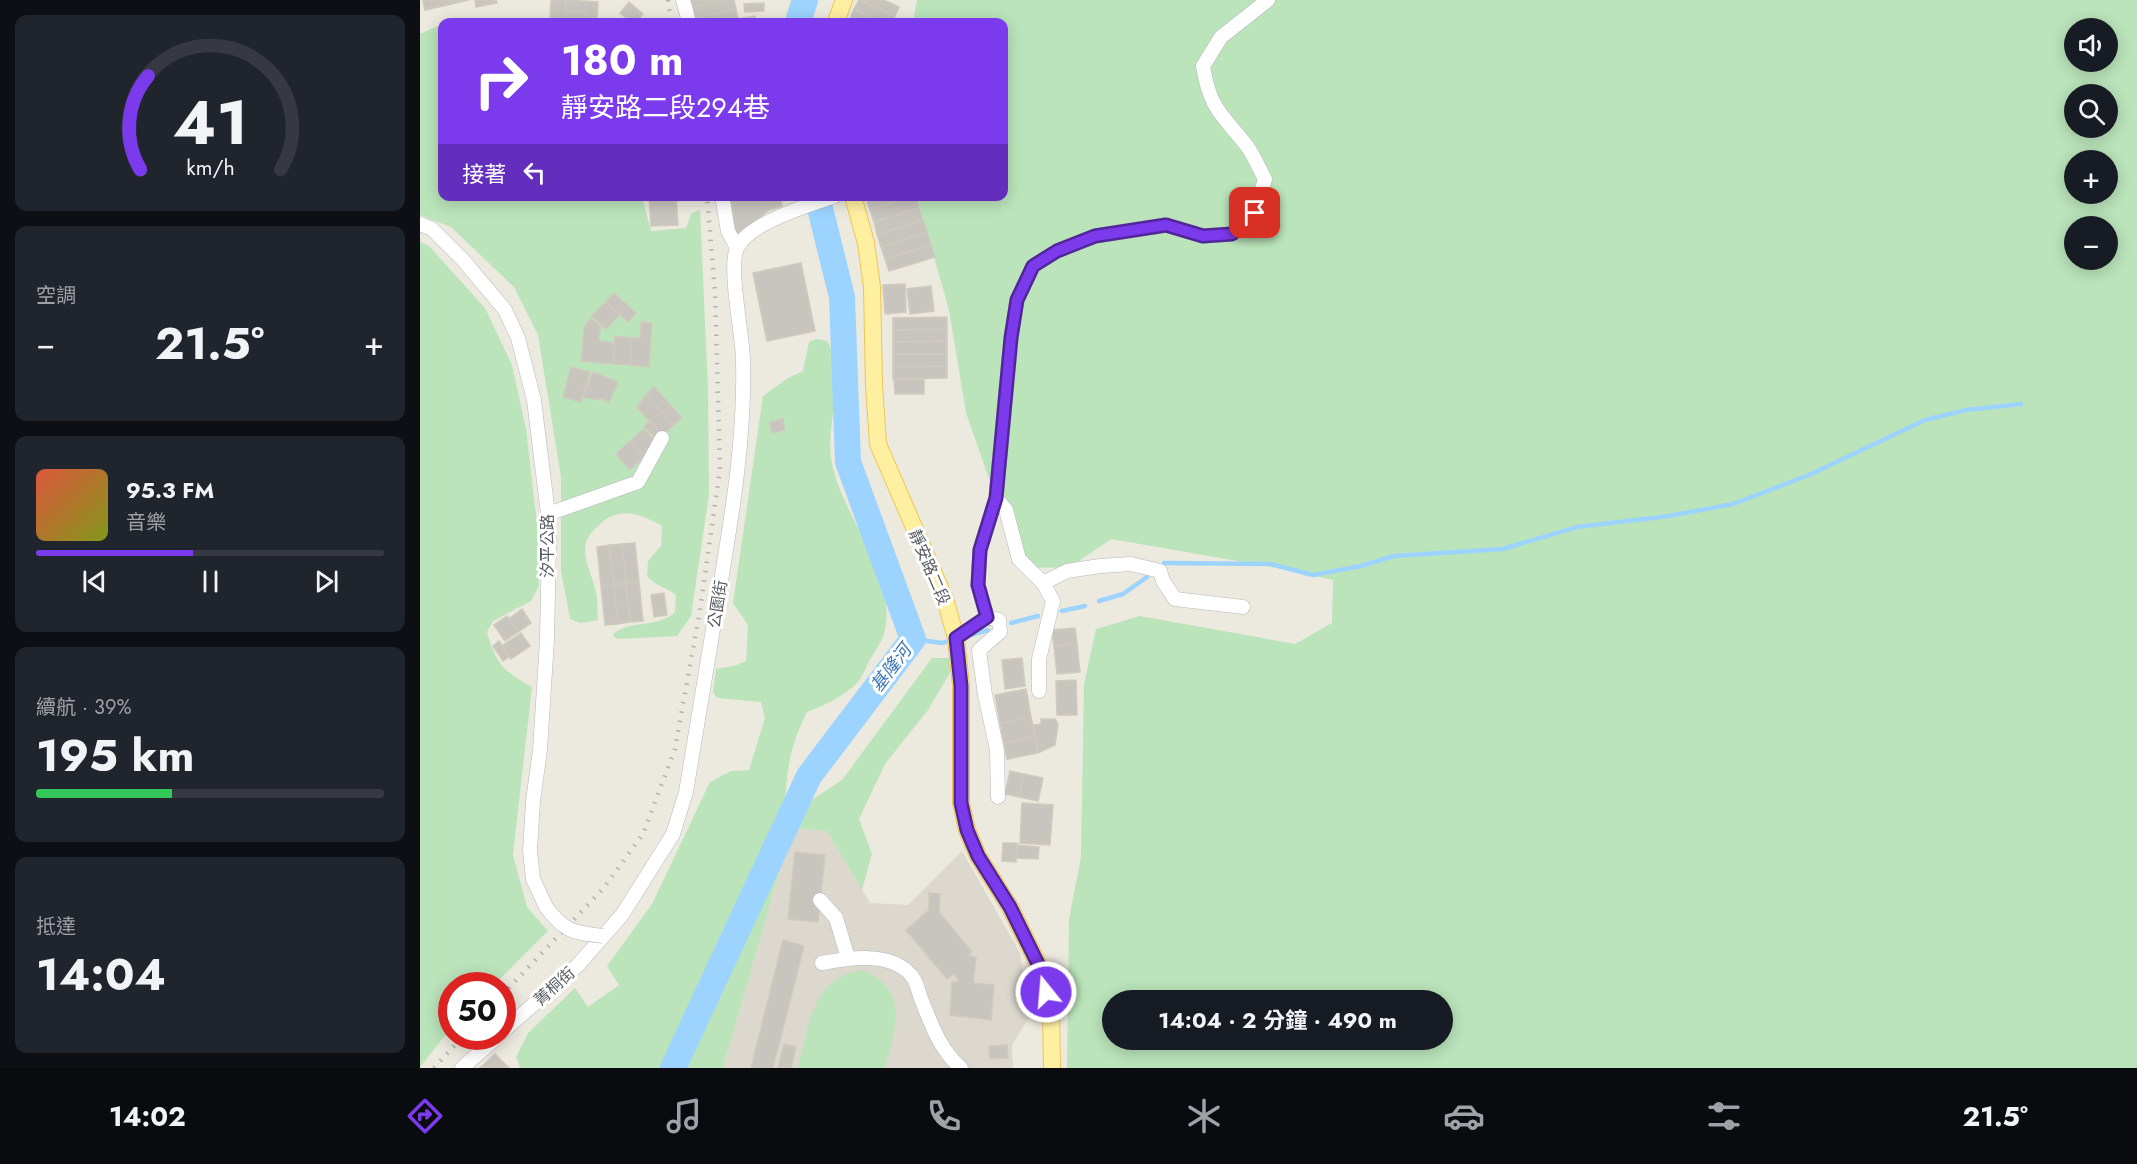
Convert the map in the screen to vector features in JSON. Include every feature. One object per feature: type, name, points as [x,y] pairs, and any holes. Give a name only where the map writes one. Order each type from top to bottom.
[{"type":"main road","points":[[837,18],[844,0]]},
{"type":"main road","name":"靜安路二段","points":[[854,201],[866,243],[872,288],[878,444],[945,599],[956,643],[961,686],[961,803],[964,821],[978,856],[1010,907],[1042,972],[1051,1013],[1052,1068]]},
{"type":"street","points":[[683,0],[688,18]]},
{"type":"street","points":[[987,617],[978,585],[980,550],[996,498],[1017,300],[1033,266],[1057,251],[1095,236],[1166,225],[1203,236],[1232,234],[1255,213],[1265,179],[1248,147],[1222,118],[1207,92],[1203,66],[1221,37],[1268,0]]},
{"type":"street","name":"公園街","points":[[603,936],[622,915],[673,834],[686,792],[735,495],[743,426],[744,360],[734,271],[737,248],[728,231],[723,201]]},
{"type":"street","points":[[737,248],[752,232],[777,218],[823,201]]},
{"type":"street","name":"汐平公路","points":[[420,224],[432,229],[463,260],[505,310],[518,338],[534,400],[548,514],[547,640],[540,750],[533,801],[530,851],[533,879],[546,907],[559,924],[575,933],[603,936]]},
{"type":"street","points":[[548,514],[638,482],[662,438]]},
{"type":"street","points":[[996,498],[1006,510],[1019,560],[1043,583],[1053,601],[1039,659],[1039,691]]},
{"type":"street","points":[[1043,583],[1067,571],[1131,564],[1160,571],[1175,599],[1243,607]]},
{"type":"street","points":[[956,643],[987,617]]},
{"type":"street","points":[[987,617],[999,620],[1000,632],[979,650],[985,695],[997,750],[998,796]]},
{"type":"street","points":[[820,900],[837,918],[848,958]]},
{"type":"street","name":"菁桐街","points":[[516,1020],[577,966],[603,936]]},
{"type":"street","points":[[822,963],[848,958],[881,960],[898,964],[912,975],[943,1049],[961,1068]]},
{"type":"street","points":[[462,1068],[482,1050]]},
{"type":"shaded area","points":[[792,828],[827,831],[870,903],[908,905],[962,851],[1020,953],[1030,1016],[1012,1045],[1013,1068],[723,1068]]},
{"type":"green space","points":[[917,0],[2137,0],[2137,1068],[1067,1068],[1069,919],[1081,857],[1084,684],[1096,629],[1140,616],[1295,644],[1332,623],[1333,580],[1289,570],[1111,539],[1070,567],[1032,568],[1010,539],[966,413],[949,310],[918,201],[1008,201],[1008,18],[914,18]]},
{"type":"green space","points":[[438,26],[438,201],[643,201],[651,231],[686,228],[691,214],[700,210],[708,388],[709,495],[691,616],[677,636],[618,639],[613,636],[614,633],[629,626],[660,620],[675,612],[676,595],[647,576],[648,561],[661,546],[662,526],[638,515],[622,513],[614,515],[591,533],[585,549],[597,595],[598,620],[580,623],[570,619],[561,571],[561,477],[538,335],[514,287],[451,227],[420,215],[420,34]]},
{"type":"green space","points":[[420,242],[429,246],[485,308],[512,365],[526,429],[537,523],[539,586],[531,601],[493,621],[487,632],[502,666],[532,687],[513,855],[527,907],[548,931],[507,972],[438,972],[438,1044],[420,1067]]},
{"type":"green space","points":[[816,339],[827,341],[836,369],[830,443],[836,479],[876,567],[887,612],[883,637],[862,676],[850,689],[838,697],[807,712],[790,759],[785,809],[805,811],[813,799],[842,780],[932,658],[949,658],[951,671],[928,710],[885,764],[859,819],[872,854],[862,890],[827,831],[792,828],[723,1068],[520,1068],[516,1057],[528,1033],[575,988],[588,1007],[619,985],[607,966],[652,904],[710,782],[731,771],[749,770],[765,718],[761,702],[717,698],[713,692],[716,669],[746,661],[748,625],[733,603],[763,396],[788,378],[803,371],[809,342]]},
{"type":"green space","points":[[862,970],[877,978],[888,988],[896,1011],[893,1039],[885,1068],[798,1068],[810,1021],[822,994],[832,983],[845,975]]},
{"type":"building","points":[[423,0],[469,0],[425,10]]},
{"type":"building","points":[[475,0],[496,0],[497,3],[476,7]]},
{"type":"building","points":[[551,0],[566,0],[566,11],[586,13],[585,18],[550,18]]},
{"type":"building","points":[[566,0],[598,2],[597,18],[585,18],[586,13],[566,11]]},
{"type":"building","points":[[691,0],[724,0],[693,7]]},
{"type":"building","points":[[734,0],[736,9],[695,18],[693,7]]},
{"type":"building","points":[[859,0],[895,16],[894,18],[874,18],[854,9]]},
{"type":"building","points":[[859,0],[884,0],[899,7],[895,16]]},
{"type":"building","points":[[629,2],[643,14],[640,18],[626,18],[620,13]]},
{"type":"building","points":[[764,3],[764,11],[745,12],[744,4]]},
{"type":"building","points":[[736,9],[738,18],[695,18]]},
{"type":"building","points":[[854,9],[874,18],[850,18]]},
{"type":"building","points":[[649,201],[676,201],[678,225],[651,226]]},
{"type":"building","points":[[732,201],[781,201],[782,206],[769,210],[736,237]]},
{"type":"building","points":[[867,201],[897,201],[870,210]]},
{"type":"building","points":[[897,201],[917,201],[919,208],[874,222],[870,210]]},
{"type":"building","points":[[919,208],[923,220],[877,234],[874,222]]},
{"type":"building","points":[[923,220],[927,232],[881,247],[877,234]]},
{"type":"building","points":[[927,232],[931,245],[885,259],[881,247]]},
{"type":"building","points":[[931,245],[935,257],[889,271],[885,259]]},
{"type":"building","points":[[801,263],[815,331],[767,341],[753,273]]},
{"type":"building","points":[[905,284],[906,312],[885,314],[883,285]]},
{"type":"building","points":[[931,286],[934,311],[910,314],[907,289]]},
{"type":"building","points":[[614,293],[636,313],[628,322],[606,302]]},
{"type":"building","points":[[606,302],[620,314],[606,329],[592,316]]},
{"type":"building","points":[[947,317],[947,329],[893,330],[893,318]]},
{"type":"building","points":[[591,318],[601,327],[598,341],[615,343],[613,364],[581,361],[584,327]]},
{"type":"building","points":[[641,322],[652,323],[649,367],[630,365],[632,338],[640,338]]},
{"type":"building","points":[[947,329],[947,341],[893,342],[893,330]]},
{"type":"building","points":[[615,336],[632,338],[630,365],[613,364]]},
{"type":"building","points":[[947,341],[947,354],[893,354],[893,342]]},
{"type":"building","points":[[893,354],[947,354],[947,366],[893,367]]},
{"type":"building","points":[[947,366],[947,378],[893,379],[893,367]]},
{"type":"building","points":[[571,367],[590,372],[581,402],[563,397]]},
{"type":"building","points":[[593,372],[618,382],[609,402],[599,398],[598,400],[583,397]]},
{"type":"building","points":[[894,379],[924,379],[924,394],[895,394]]},
{"type":"building","points":[[654,387],[682,418],[674,425],[646,394]]},
{"type":"building","points":[[646,394],[674,425],[663,435],[637,408]]},
{"type":"building","points":[[783,419],[785,430],[772,433],[770,422]]},
{"type":"building","points":[[650,421],[663,435],[658,440],[644,426]]},
{"type":"building","points":[[644,429],[658,445],[644,457],[630,441]]},
{"type":"building","points":[[630,441],[644,457],[630,470],[616,454]]},
{"type":"building","points":[[635,543],[639,582],[626,583],[622,544]]},
{"type":"building","points":[[622,544],[626,583],[614,585],[609,545]]},
{"type":"building","points":[[609,545],[614,585],[601,586],[597,547]]},
{"type":"building","points":[[639,582],[643,621],[630,622],[626,583]]},
{"type":"building","points":[[626,583],[630,622],[618,624],[614,585]]},
{"type":"building","points":[[614,585],[618,624],[605,625],[601,586]]},
{"type":"building","points":[[664,593],[667,615],[654,617],[651,595]]},
{"type":"building","points":[[522,609],[531,623],[518,632],[509,619]]},
{"type":"building","points":[[507,616],[518,632],[505,641],[494,625]]},
{"type":"building","points":[[1075,628],[1077,644],[1054,646],[1052,630]]},
{"type":"building","points":[[521,633],[530,646],[511,659],[502,646]]},
{"type":"building","points":[[499,641],[509,657],[503,661],[493,646]]},
{"type":"building","points":[[1077,644],[1080,672],[1057,674],[1054,646]]},
{"type":"building","points":[[1022,658],[1025,686],[1005,689],[1002,660]]},
{"type":"building","points":[[1076,680],[1077,715],[1057,715],[1056,681]]},
{"type":"building","points":[[1026,689],[1031,717],[1000,723],[995,695]]},
{"type":"building","points":[[1031,717],[1035,737],[1004,743],[1000,723]]},
{"type":"building","points":[[1041,719],[1055,719],[1058,724],[1055,745],[1038,753],[1033,725],[1041,724]]},
{"type":"building","points":[[1035,737],[1038,753],[1007,759],[1004,743]]},
{"type":"building","points":[[1010,771],[1024,774],[1019,797],[1005,794]]},
{"type":"building","points":[[1024,774],[1043,778],[1038,801],[1019,797]]},
{"type":"building","points":[[1022,803],[1053,805],[1050,845],[1020,843]]},
{"type":"building","points":[[1003,843],[1017,843],[1016,862],[1002,861]]},
{"type":"building","points":[[1017,845],[1039,847],[1038,859],[1016,858]]},
{"type":"building","points":[[795,852],[825,855],[818,922],[788,919]]},
{"type":"building","points":[[929,893],[940,894],[939,912],[972,952],[968,956],[976,957],[973,983],[994,985],[991,1020],[950,1015],[952,982],[959,982],[954,973],[947,979],[906,930],[929,910]]},
{"type":"building","points":[[783,940],[804,946],[773,1068],[751,1068]]},
{"type":"building","points":[[784,1044],[796,1047],[791,1068],[778,1068]]},
{"type":"building","points":[[1007,1045],[1008,1058],[990,1059],[989,1046]]},
{"type":"building","points":[[495,1054],[509,1068],[480,1068]]},
{"type":"waterway","name":"基隆河","points":[[799,18],[805,0]]},
{"type":"waterway","name":"基隆河","points":[[673,1068],[809,776],[913,639],[848,462],[842,297],[818,201]]},
{"type":"waterway","points":[[1164,563],[1270,564],[1313,575],[1361,566],[1394,556],[1503,549],[1577,527],[1669,516],[1733,504],[1809,475],[1925,420],[1966,410],[2021,404]]},
{"type":"waterway","points":[[1099,601],[1123,594],[1147,577]]},
{"type":"waterway","points":[[1062,611],[1085,606]]},
{"type":"waterway","points":[[1011,623],[1038,616]]},
{"type":"waterway","points":[[971,635],[988,630]]},
{"type":"waterway","points":[[913,639],[942,643],[954,640]]},
{"type":"railway","points":[[668,0],[670,18]]},
{"type":"railway","points":[[516,980],[603,889],[643,834],[675,749],[700,610],[720,469],[715,292],[707,201]]},
{"type":"railway","points":[[434,1068],[450,1050]]},
{"type":"route","points":[[1046,992],[1042,972],[1010,907],[978,856],[967,830],[961,803],[961,686],[956,638],[987,617],[978,585],[980,550],[996,498],[1011,338],[1017,300],[1033,266],[1057,251],[1095,236],[1166,225],[1203,236],[1232,234],[1255,213]]}]
